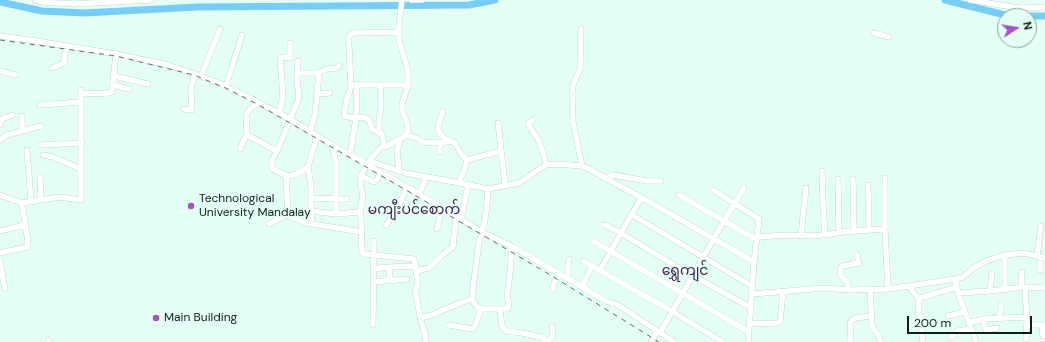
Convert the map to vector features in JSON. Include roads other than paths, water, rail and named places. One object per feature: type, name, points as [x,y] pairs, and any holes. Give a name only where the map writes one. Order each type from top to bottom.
[{"type":"street","points":[[34,0],[72,4],[151,0]]},
{"type":"street","points":[[411,0],[422,0]]},
{"type":"street","points":[[970,0],[1019,8],[1045,7]]},
{"type":"street","points":[[402,1],[399,40],[408,71],[408,85],[402,104],[402,110],[407,123],[407,135]]},
{"type":"street","points":[[184,109],[192,110],[191,89],[220,29]]},
{"type":"street","points":[[581,29],[580,69],[573,85],[572,96],[573,122],[582,166]]},
{"type":"street","points":[[350,155],[356,118],[354,85],[348,40],[350,35],[359,33],[399,32]]},
{"type":"street","points":[[874,33],[889,37]]},
{"type":"street","points":[[226,86],[242,35]]},
{"type":"street","points":[[0,36],[116,54],[168,65],[198,75],[226,86],[290,119],[316,136],[350,155],[368,163],[405,173],[488,189],[519,183],[546,165],[558,164],[589,168],[754,262]]},
{"type":"street","points":[[279,114],[283,97],[280,59],[286,57],[290,58],[290,43]]},
{"type":"street","points":[[52,68],[64,62],[66,46]]},
{"type":"street","points":[[0,195],[22,203],[60,197],[81,200],[81,92],[112,93],[116,54]]},
{"type":"street","points":[[298,61],[297,73],[299,98],[277,152],[272,160],[272,167],[286,176],[296,174],[308,167]]},
{"type":"street","points":[[297,73],[319,72],[339,66]]},
{"type":"street","points":[[0,71],[14,75]]},
{"type":"street","points":[[310,132],[316,116],[319,72]]},
{"type":"street","points":[[114,76],[148,84]]},
{"type":"street","points":[[354,85],[408,85]]},
{"type":"street","points":[[354,85],[347,98],[344,116],[356,118],[363,117],[368,119],[372,129],[382,135]]},
{"type":"street","points":[[380,85],[381,105],[379,128],[385,147]]},
{"type":"street","points":[[113,86],[129,89]]},
{"type":"street","points":[[318,94],[330,93]]},
{"type":"street","points":[[40,105],[81,102]]},
{"type":"street","points":[[240,150],[247,135],[246,115],[250,109],[257,104],[260,104]]},
{"type":"street","points":[[442,111],[438,129],[440,134],[444,138],[455,143],[461,154],[467,160]]},
{"type":"street","points":[[1,119],[12,114]]},
{"type":"street","points":[[22,116],[22,131]]},
{"type":"street","points":[[533,120],[528,123],[538,139],[546,165]]},
{"type":"street","points":[[498,123],[505,185]]},
{"type":"street","points":[[0,140],[7,135],[41,126]]},
{"type":"street","points":[[247,135],[277,152]]},
{"type":"street","points":[[426,342],[425,332],[420,318],[416,290],[418,284],[414,259],[363,253],[360,212],[363,196],[360,183],[361,176],[368,163],[381,147],[385,147],[407,135],[419,139],[422,142],[440,143],[451,141]]},
{"type":"street","points":[[312,224],[310,210],[312,198],[308,167],[316,143],[316,136]]},
{"type":"street","points":[[399,171],[397,152],[400,139]]},
{"type":"street","points":[[41,145],[82,143]]},
{"type":"street","points":[[440,143],[440,152]]},
{"type":"street","points":[[332,145],[336,162],[336,214]]},
{"type":"street","points":[[27,150],[31,201]]},
{"type":"street","points":[[467,160],[501,151]]},
{"type":"street","points":[[43,155],[53,157],[81,168]]},
{"type":"street","points":[[460,183],[460,177],[464,172],[467,160]]},
{"type":"street","points":[[368,163],[380,173],[402,184],[482,232],[511,246],[606,301],[618,305],[674,342]]},
{"type":"street","points":[[822,171],[825,235]]},
{"type":"street","points":[[361,176],[374,182],[377,180],[380,173]]},
{"type":"street","points":[[402,184],[405,173]]},
{"type":"street","points":[[606,179],[613,175],[647,181],[661,180]]},
{"type":"street","points":[[286,176],[288,215]]},
{"type":"street","points":[[40,177],[41,200]]},
{"type":"street","points":[[419,195],[426,177]]},
{"type":"street","points":[[885,178],[885,229],[888,289]]},
{"type":"street","points":[[838,179],[839,232]]},
{"type":"street","points":[[853,179],[854,231]]},
{"type":"street","points":[[373,269],[389,267],[416,269],[429,268],[453,247],[458,218],[468,185]]},
{"type":"street","points":[[868,185],[869,230]]},
{"type":"street","points":[[386,225],[396,212],[407,188]]},
{"type":"street","points":[[651,342],[656,333],[660,333],[744,188]]},
{"type":"street","points":[[801,236],[806,188]]},
{"type":"street","points":[[488,189],[488,203],[474,274],[472,299],[477,307],[481,309],[508,308],[509,302],[507,297],[511,262],[511,246]]},
{"type":"street","points":[[713,190],[759,219],[748,342]]},
{"type":"street","points":[[679,195],[757,239],[825,235],[839,232],[885,229]]},
{"type":"street","points":[[312,198],[346,199]]},
{"type":"street","points":[[600,270],[641,198]]},
{"type":"street","points":[[0,253],[27,247],[28,243],[22,203]]},
{"type":"street","points":[[437,229],[442,208]]},
{"type":"street","points":[[310,210],[336,214],[360,212]]},
{"type":"street","points":[[269,224],[288,215],[299,212]]},
{"type":"street","points":[[288,215],[312,224],[362,232]]},
{"type":"street","points":[[632,215],[752,286]]},
{"type":"street","points":[[0,231],[25,225]]},
{"type":"street","points":[[605,225],[751,307]]},
{"type":"street","points":[[1040,270],[1041,226]]},
{"type":"street","points":[[373,325],[374,241]]},
{"type":"street","points":[[593,241],[749,332]]},
{"type":"street","points":[[849,290],[847,282],[842,277],[840,272],[841,267],[859,263],[857,254]]},
{"type":"street","points":[[752,294],[824,288],[849,290],[888,289],[956,279],[965,276],[975,267],[986,261],[1005,255],[1024,254],[1041,257]]},
{"type":"street","points":[[1005,255],[1005,289]]},
{"type":"street","points":[[566,277],[568,274],[569,259]]},
{"type":"street","points":[[0,261],[5,289]]},
{"type":"street","points":[[583,261],[723,342]]},
{"type":"street","points":[[582,287],[592,266]]},
{"type":"street","points":[[389,267],[390,280]]},
{"type":"street","points":[[1022,272],[1027,317],[1026,339]]},
{"type":"street","points":[[990,291],[992,273]]},
{"type":"street","points":[[553,290],[554,283],[560,274]]},
{"type":"street","points":[[373,282],[407,279]]},
{"type":"street","points":[[956,279],[958,290],[976,342]]},
{"type":"street","points":[[909,286],[919,300]]},
{"type":"street","points":[[923,342],[918,306],[920,297],[958,290],[990,291],[1023,287],[1045,288]]},
{"type":"street","points":[[870,289],[872,324],[881,342]]},
{"type":"street","points":[[750,324],[778,323],[780,321],[783,292]]},
{"type":"street","points":[[420,318],[429,316],[472,299]]},
{"type":"street","points":[[998,318],[1001,311],[1001,305]]},
{"type":"street","points":[[449,325],[472,329],[475,326],[481,309]]},
{"type":"street","points":[[500,309],[502,326],[509,332],[542,337],[545,341],[548,341],[552,337],[552,327]]},
{"type":"street","points":[[948,316],[965,312]]},
{"type":"street","points":[[851,342],[850,323],[852,320],[855,318],[871,316]]},
{"type":"street","points":[[969,323],[983,319],[1027,317]]},
{"type":"street","points":[[983,319],[986,330],[997,328]]},
{"type":"street","points":[[1027,325],[1043,325],[1043,336]]},
{"type":"street","points":[[951,337],[957,331],[972,329]]},
{"type":"waterway","points":[[0,2],[42,11],[84,13],[198,7],[469,5],[495,0]]},
{"type":"waterway","points":[[945,0],[997,13]]},
{"type":"waterway","points":[[1037,16],[1045,16]]},
{"type":"railway","points":[[0,40],[116,56],[194,75],[228,89],[257,104],[406,190],[547,273],[659,342]]},
{"type":"place","name":"Technological University Mandalay","points":[[191,206]]},
{"type":"place","name":"Main Building","points":[[156,318]]},
{"type":"district","name":"မကျီးပင်စောက်","points":[[414,210]]},
{"type":"district","name":"ရွှေကျင်","points":[[685,271]]}]
